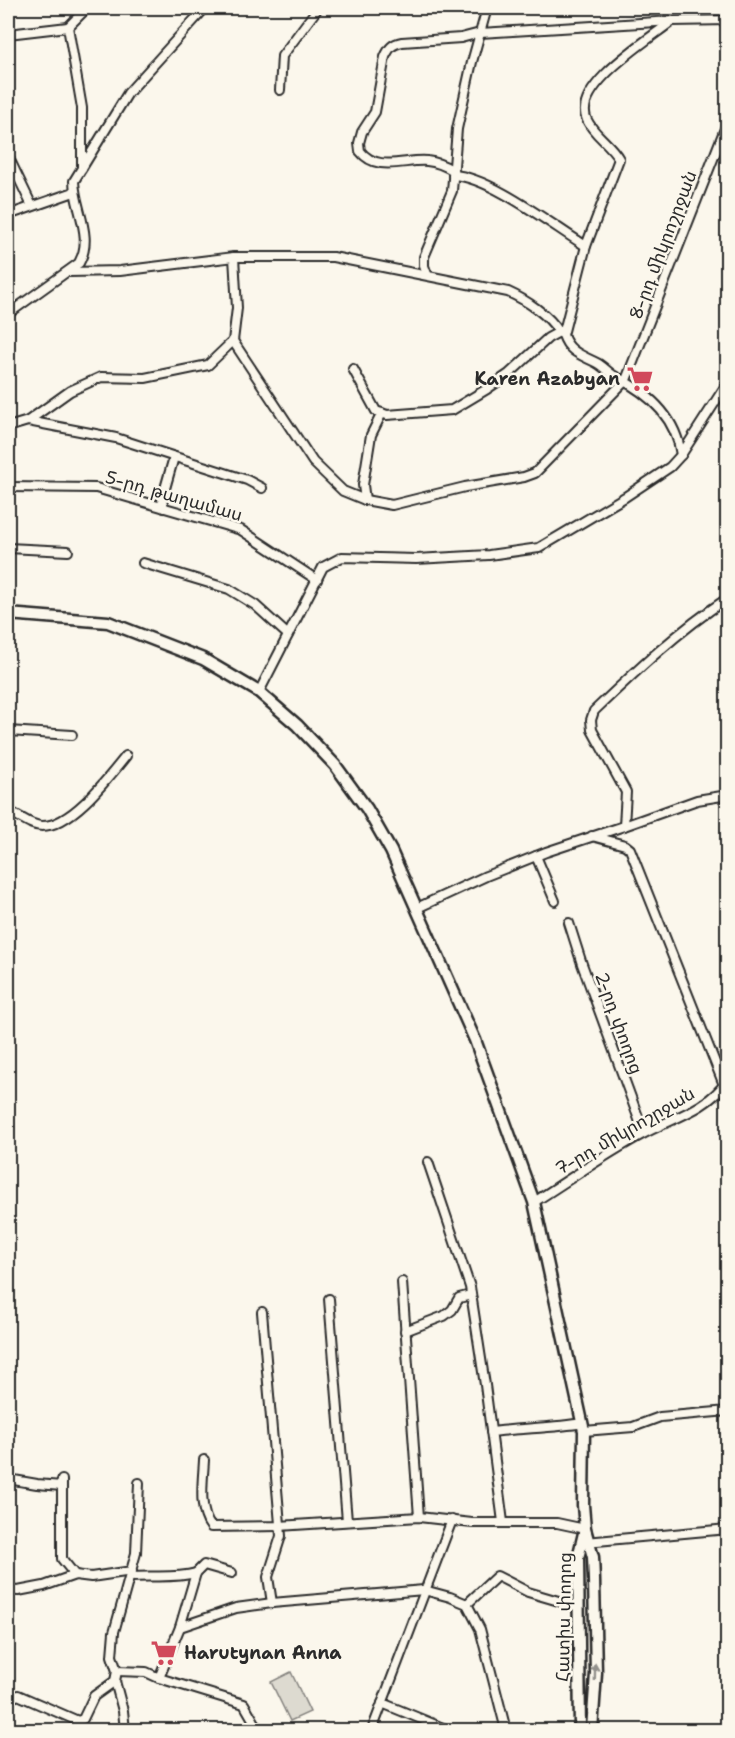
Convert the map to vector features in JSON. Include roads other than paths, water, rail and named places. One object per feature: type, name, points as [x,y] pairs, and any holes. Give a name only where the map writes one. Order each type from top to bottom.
[{"type":"main road","name":"Հատիս փողոց","points":[[8,614],[108,622],[202,658],[259,692],[297,725],[335,765],[367,809],[391,851],[475,1040],[534,1202],[583,1427],[585,1542],[578,1558],[580,1731]]},
{"type":"main road","name":"Հատիս փողոց","points":[[585,1542],[593,1557],[596,1673],[592,1731]]},
{"type":"street","points":[[8,34],[68,27],[87,8]]},
{"type":"street","points":[[8,314],[79,263],[85,253],[86,235],[74,192],[74,181],[128,93],[205,8]]},
{"type":"street","points":[[280,90],[282,56],[318,8]]},
{"type":"street","points":[[427,274],[424,257],[452,191],[457,129],[487,8]]},
{"type":"street","points":[[586,246],[541,214],[491,188],[454,173],[447,166],[426,161],[382,163],[363,154],[360,149],[360,140],[364,127],[374,115],[385,57],[390,47],[402,42],[461,38],[480,33],[672,21],[728,20]]},
{"type":"street","points":[[561,334],[586,246],[619,159],[613,149],[591,128],[586,119],[584,105],[592,90],[631,50],[672,21]]},
{"type":"street","points":[[68,27],[82,108],[81,169]]},
{"type":"street","name":"8-րդ միկրոշրջան","points":[[626,380],[728,121]]},
{"type":"street","points":[[8,156],[32,206]]},
{"type":"street","points":[[8,215],[74,192]]},
{"type":"street","points":[[69,272],[120,271],[234,257],[333,257],[427,274],[514,295],[549,319],[573,351],[645,393],[663,411],[676,433],[681,455]]},
{"type":"street","points":[[8,427],[28,421],[70,391],[101,376],[145,378],[208,365],[233,341],[237,308],[234,257]]},
{"type":"street","points":[[353,369],[376,411],[387,415],[452,410],[508,374],[548,338],[561,334]]},
{"type":"street","points":[[233,341],[313,462],[343,491],[364,500],[392,505],[535,473],[626,380]]},
{"type":"street","points":[[259,692],[323,567],[342,558],[489,555],[539,548],[625,497],[670,467],[681,455],[728,382]]},
{"type":"street","points":[[364,500],[363,485],[370,435],[382,413]]},
{"type":"street","points":[[28,421],[116,438],[247,480],[262,488]]},
{"type":"street","points":[[164,508],[162,499],[174,457]]},
{"type":"street","name":"5-րդ թաղամաս","points":[[8,487],[96,488],[241,530],[317,580]]},
{"type":"street","points":[[8,548],[68,550]]},
{"type":"street","points":[[142,563],[229,590],[255,605],[288,635]]},
{"type":"street","points":[[624,826],[626,792],[592,730],[591,720],[594,711],[651,656],[693,621],[728,598]]},
{"type":"street","points":[[8,731],[72,735]]},
{"type":"street","points":[[8,812],[39,826],[54,824],[75,811],[126,756]]},
{"type":"street","points":[[417,908],[536,856],[697,800],[728,795]]},
{"type":"street","points":[[592,836],[625,845],[630,849],[725,1087]]},
{"type":"street","points":[[536,856],[555,901]]},
{"type":"street","name":"2-րդ փողոց","points":[[569,923],[644,1133]]},
{"type":"street","name":"7-րդ միկրոշրջան","points":[[534,1202],[644,1133],[693,1112],[725,1087]]},
{"type":"street","points":[[428,1162],[471,1295],[503,1522]]},
{"type":"street","points":[[402,1282],[419,1517]]},
{"type":"street","points":[[405,1331],[444,1316],[452,1310],[459,1298],[471,1295]]},
{"type":"street","points":[[329,1299],[347,1521]]},
{"type":"street","points":[[262,1311],[280,1536],[268,1577],[272,1603]]},
{"type":"street","points":[[491,1432],[633,1426],[660,1418],[728,1411]]},
{"type":"street","points":[[204,1460],[203,1506],[206,1521],[211,1527],[279,1526],[419,1517],[452,1521],[557,1523],[585,1528]]},
{"type":"street","points":[[8,1479],[37,1484],[62,1483],[62,1559],[75,1575]]},
{"type":"street","points":[[125,1731],[123,1711],[115,1681],[117,1671],[112,1656],[114,1632],[131,1574],[138,1537],[139,1483]]},
{"type":"street","points":[[372,1731],[452,1521]]},
{"type":"street","points":[[585,1542],[728,1529]]},
{"type":"street","points":[[159,1678],[180,1627],[196,1573],[204,1565],[232,1573]]},
{"type":"street","points":[[8,1592],[44,1586],[75,1575],[131,1574],[168,1578],[196,1573]]},
{"type":"street","points":[[467,1604],[497,1576],[528,1592],[579,1607]]},
{"type":"street","points":[[180,1627],[236,1608],[272,1603],[424,1590],[450,1597],[467,1604],[480,1629],[506,1731]]},
{"type":"street","points":[[117,1671],[146,1672],[244,1704],[259,1731]]},
{"type":"street","points":[[80,1731],[82,1719],[94,1696],[115,1681]]},
{"type":"street","points":[[8,1700],[18,1695],[78,1720],[82,1719]]},
{"type":"street","points":[[382,1703],[448,1731]]},
{"type":"place","name":"Karen Azabyan","points":[[640,379]]},
{"type":"place","name":"Harutynan Anna","points":[[164,1653]]}]
